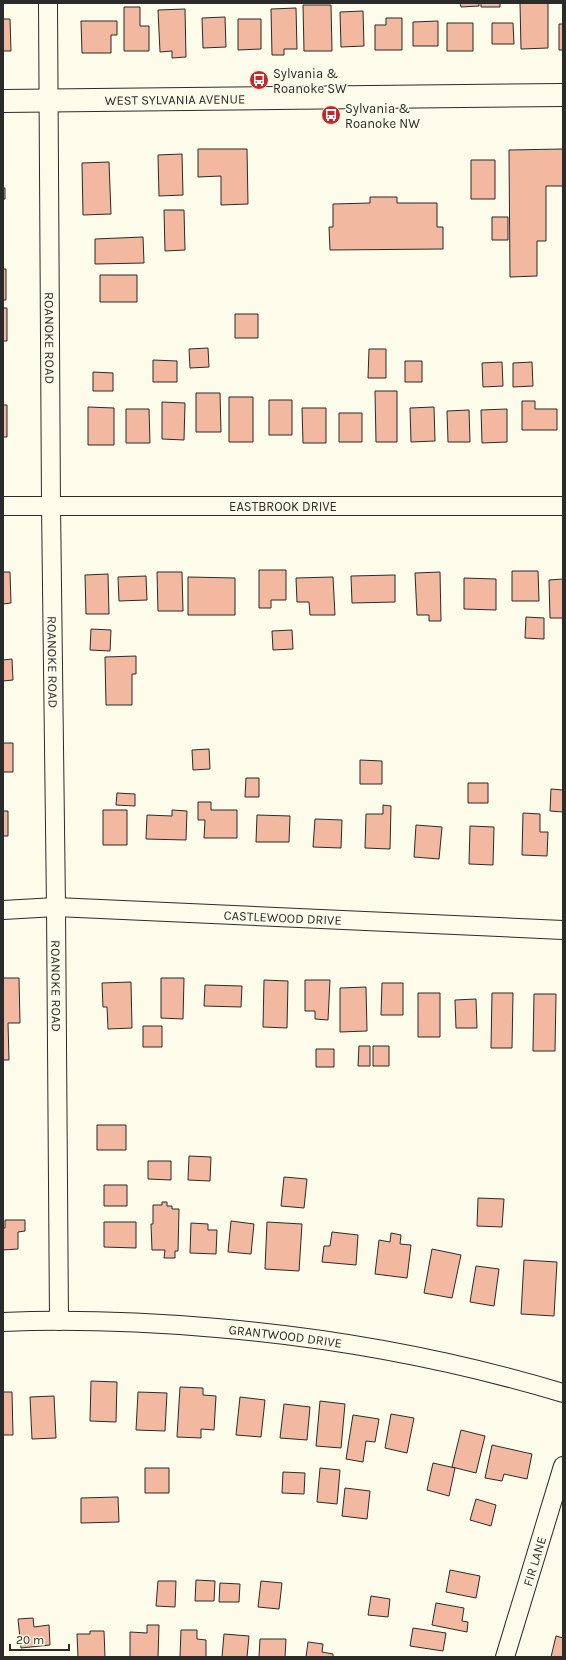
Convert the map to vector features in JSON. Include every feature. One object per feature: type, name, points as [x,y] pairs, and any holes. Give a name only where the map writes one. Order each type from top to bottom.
[{"type":"main road","name":"WEST SYLVANIA AVENUE","points":[[3,101],[563,95]]},
{"type":"street","name":"ROANOKE ROAD","points":[[48,3],[59,1321]]},
{"type":"street","name":"EASTBROOK DRIVE","points":[[3,506],[563,506]]},
{"type":"street","name":"CASTLEWOOD DRIVE","points":[[3,910],[56,908],[563,930]]},
{"type":"street","name":"GRANTWOOD DRIVE","points":[[3,1322],[59,1321],[156,1323],[308,1337],[407,1354],[499,1374],[563,1393]]},
{"type":"street","name":"FIR LANE","points":[[505,1657],[563,1466]]},
{"type":"building","points":[[460,3],[479,3],[479,6],[461,7]]},
{"type":"building","points":[[481,3],[500,3],[500,7],[481,7]]},
{"type":"building","points":[[520,3],[548,3],[548,48],[521,49]]},
{"type":"building","points":[[303,5],[331,5],[332,51],[304,51]]},
{"type":"building","points":[[124,7],[140,7],[140,26],[149,26],[149,51],[124,51]]},
{"type":"building","points":[[296,8],[297,49],[284,49],[284,55],[272,55],[271,9]]},
{"type":"building","points":[[185,9],[186,57],[172,58],[172,51],[160,52],[158,10]]},
{"type":"building","points":[[363,11],[364,46],[341,47],[340,12]]},
{"type":"building","points":[[225,17],[226,47],[203,48],[202,18]]},
{"type":"building","points":[[386,18],[402,18],[402,50],[375,50],[375,25],[386,25]]},
{"type":"building","points":[[3,19],[10,19],[11,51],[3,51]]},
{"type":"building","points":[[238,19],[261,19],[261,49],[238,50]]},
{"type":"building","points":[[81,21],[117,21],[117,35],[111,35],[111,53],[82,53]]},
{"type":"building","points":[[438,21],[438,46],[413,46],[413,22]]},
{"type":"building","points":[[447,23],[473,23],[473,51],[447,51]]},
{"type":"building","points":[[492,23],[513,23],[514,44],[492,44]]},
{"type":"building","points":[[559,24],[563,24],[563,50],[559,50]]},
{"type":"building","points":[[198,149],[247,149],[248,204],[221,205],[221,176],[198,177]]},
{"type":"building","points":[[563,149],[563,186],[546,186],[546,241],[537,241],[537,276],[510,277],[509,150]]},
{"type":"building","points":[[182,154],[183,195],[159,196],[158,155]]},
{"type":"building","points":[[471,160],[495,160],[495,199],[471,199]]},
{"type":"building","points":[[109,162],[111,214],[83,215],[82,163]]},
{"type":"building","points":[[3,188],[5,188],[5,199],[3,199]]},
{"type":"building","points":[[370,197],[397,197],[397,203],[437,203],[437,227],[443,227],[443,249],[330,250],[329,227],[333,227],[333,204],[370,203]]},
{"type":"building","points":[[164,210],[184,210],[185,250],[165,251]]},
{"type":"building","points":[[492,217],[508,217],[508,240],[492,240]]},
{"type":"building","points":[[143,237],[144,263],[95,264],[95,239]]},
{"type":"building","points":[[3,269],[6,269],[6,300],[3,300]]},
{"type":"building","points":[[100,275],[137,275],[137,302],[100,302]]},
{"type":"building","points":[[3,308],[7,308],[7,341],[3,341]]},
{"type":"building","points":[[235,314],[258,314],[258,338],[235,338]]},
{"type":"building","points":[[208,348],[209,367],[190,368],[189,349]]},
{"type":"building","points":[[369,349],[386,349],[386,378],[368,378]]},
{"type":"building","points":[[153,360],[177,361],[177,382],[153,382]]},
{"type":"building","points":[[405,361],[422,361],[422,382],[405,382]]},
{"type":"building","points":[[502,362],[503,386],[483,387],[482,363]]},
{"type":"building","points":[[532,362],[533,386],[513,387],[513,363]]},
{"type":"building","points":[[93,372],[113,373],[113,391],[93,391]]},
{"type":"building","points":[[375,391],[397,391],[397,442],[376,442]]},
{"type":"building","points":[[196,393],[220,393],[221,432],[196,432]]},
{"type":"building","points":[[229,397],[253,397],[253,442],[229,442]]},
{"type":"building","points":[[269,400],[292,400],[292,435],[269,435]]},
{"type":"building","points":[[522,401],[535,401],[535,409],[557,409],[557,430],[522,430]]},
{"type":"building","points":[[162,402],[185,403],[184,440],[162,439]]},
{"type":"building","points":[[3,405],[7,405],[7,437],[3,437]]},
{"type":"building","points":[[88,407],[114,408],[114,445],[88,445]]},
{"type":"building","points":[[434,407],[435,441],[411,442],[410,408]]},
{"type":"building","points":[[302,408],[326,408],[326,443],[303,443]]},
{"type":"building","points":[[126,409],[149,409],[150,443],[126,443]]},
{"type":"building","points":[[507,409],[507,442],[482,443],[481,410]]},
{"type":"building","points":[[469,410],[470,442],[448,442],[447,411]]},
{"type":"building","points":[[339,413],[362,413],[362,442],[339,442]]},
{"type":"building","points":[[259,570],[286,570],[286,600],[271,600],[271,608],[259,608]]},
{"type":"building","points":[[512,571],[538,571],[539,601],[512,601]]},
{"type":"building","points":[[3,572],[10,572],[11,603],[3,604]]},
{"type":"building","points":[[157,572],[182,572],[183,611],[158,611]]},
{"type":"building","points":[[440,572],[441,621],[429,621],[429,615],[417,615],[415,573]]},
{"type":"building","points":[[108,574],[109,614],[86,614],[85,575]]},
{"type":"building","points":[[395,575],[395,602],[352,603],[351,576]]},
{"type":"building","points":[[146,576],[147,600],[119,601],[118,577]]},
{"type":"building","points":[[188,577],[235,578],[235,615],[188,615]]},
{"type":"building","points":[[333,577],[335,615],[310,615],[309,602],[297,602],[296,578]]},
{"type":"building","points":[[464,578],[496,579],[496,610],[464,609]]},
{"type":"building","points":[[563,579],[563,618],[550,618],[549,580]]},
{"type":"building","points":[[526,617],[544,618],[544,639],[525,638]]},
{"type":"building","points":[[91,629],[111,630],[110,651],[90,650]]},
{"type":"building","points":[[292,630],[293,649],[273,650],[272,631]]},
{"type":"building","points":[[136,656],[136,674],[132,674],[132,705],[106,705],[105,657]]},
{"type":"building","points":[[12,659],[13,680],[3,681],[3,660]]},
{"type":"building","points":[[3,743],[13,743],[13,772],[3,772]]},
{"type":"building","points":[[209,749],[210,769],[193,770],[192,750]]},
{"type":"building","points":[[360,760],[382,761],[382,784],[360,784]]},
{"type":"building","points":[[246,778],[259,778],[259,797],[245,797]]},
{"type":"building","points":[[468,783],[488,783],[488,803],[468,803]]},
{"type":"building","points":[[551,789],[563,790],[563,812],[550,811]]},
{"type":"building","points":[[117,793],[135,794],[135,806],[116,805]]},
{"type":"building","points":[[198,802],[211,802],[211,810],[237,810],[237,838],[204,838],[205,820],[198,820]]},
{"type":"building","points":[[383,805],[391,806],[390,849],[365,848],[366,814],[383,814]]},
{"type":"building","points":[[103,810],[127,810],[127,845],[103,845]]},
{"type":"building","points":[[172,810],[187,811],[186,840],[146,839],[147,815],[172,816]]},
{"type":"building","points":[[3,811],[8,811],[8,836],[3,836]]},
{"type":"building","points":[[523,813],[540,814],[540,832],[548,832],[547,856],[522,855]]},
{"type":"building","points":[[257,815],[290,816],[289,842],[256,842]]},
{"type":"building","points":[[315,819],[342,820],[341,848],[313,847]]},
{"type":"building","points":[[416,825],[442,827],[439,859],[414,857]]},
{"type":"building","points":[[470,826],[494,827],[493,865],[469,864]]},
{"type":"building","points":[[3,978],[19,978],[20,1023],[8,1023],[9,1060],[3,1060]]},
{"type":"building","points":[[161,978],[184,978],[183,1019],[161,1018]]},
{"type":"building","points":[[264,980],[288,981],[287,1028],[263,1027]]},
{"type":"building","points":[[305,980],[330,980],[328,1020],[315,1019],[315,1011],[305,1011]]},
{"type":"building","points":[[131,982],[132,1028],[108,1029],[107,1007],[103,1007],[102,983]]},
{"type":"building","points":[[382,983],[403,983],[403,1015],[381,1015]]},
{"type":"building","points":[[205,985],[242,986],[241,1007],[204,1006]]},
{"type":"building","points":[[366,987],[367,1031],[340,1032],[340,988]]},
{"type":"building","points":[[418,993],[440,993],[440,1037],[418,1037]]},
{"type":"building","points":[[492,993],[513,993],[512,1048],[491,1048]]},
{"type":"building","points":[[534,994],[556,994],[555,1051],[533,1051]]},
{"type":"building","points":[[476,999],[477,1028],[456,1028],[455,1000]]},
{"type":"building","points":[[143,1026],[162,1026],[162,1047],[143,1047]]},
{"type":"building","points":[[359,1046],[370,1046],[370,1066],[358,1066]]},
{"type":"building","points":[[373,1046],[389,1046],[389,1066],[373,1066]]},
{"type":"building","points":[[316,1049],[334,1049],[334,1067],[316,1067]]},
{"type":"building","points":[[97,1125],[126,1125],[126,1150],[97,1150]]},
{"type":"building","points":[[189,1156],[211,1157],[210,1181],[188,1180]]},
{"type":"building","points":[[148,1161],[171,1161],[171,1180],[148,1179]]},
{"type":"building","points":[[284,1177],[307,1179],[304,1208],[281,1206]]},
{"type":"building","points":[[104,1185],[127,1185],[127,1206],[104,1206]]},
{"type":"building","points":[[478,1198],[504,1199],[502,1227],[477,1226]]},
{"type":"building","points":[[162,1202],[167,1202],[167,1206],[172,1206],[172,1209],[179,1209],[178,1251],[175,1251],[175,1258],[164,1258],[165,1250],[152,1250],[151,1224],[153,1224],[153,1205],[162,1205]]},
{"type":"building","points":[[5,1220],[25,1220],[25,1231],[18,1232],[18,1249],[3,1250],[3,1228],[5,1228]]},
{"type":"building","points":[[231,1221],[254,1224],[251,1254],[228,1252]]},
{"type":"building","points":[[104,1222],[136,1222],[136,1248],[104,1247]]},
{"type":"building","points":[[267,1222],[302,1224],[299,1271],[265,1269]]},
{"type":"building","points":[[191,1223],[208,1224],[208,1230],[217,1230],[216,1254],[190,1253]]},
{"type":"building","points":[[332,1232],[358,1235],[356,1265],[322,1262],[324,1246],[330,1246]]},
{"type":"building","points":[[391,1233],[401,1235],[400,1244],[411,1245],[407,1278],[375,1274],[379,1240],[390,1242]]},
{"type":"building","points":[[432,1249],[461,1255],[452,1298],[424,1293]]},
{"type":"building","points":[[524,1260],[557,1262],[554,1316],[521,1314]]},
{"type":"building","points":[[476,1266],[499,1269],[494,1306],[470,1302]]},
{"type":"building","points":[[91,1381],[117,1382],[116,1422],[90,1421]]},
{"type":"building","points":[[180,1387],[203,1388],[203,1395],[216,1396],[214,1430],[201,1429],[201,1438],[177,1437]]},
{"type":"building","points":[[3,1392],[12,1392],[13,1435],[3,1435]]},
{"type":"building","points":[[138,1392],[167,1393],[165,1431],[136,1430]]},
{"type":"building","points":[[54,1396],[56,1438],[32,1439],[30,1397]]},
{"type":"building","points":[[240,1397],[265,1400],[261,1437],[236,1435]]},
{"type":"building","points":[[320,1401],[345,1404],[341,1448],[316,1446]]},
{"type":"building","points":[[284,1404],[310,1407],[307,1440],[280,1438]]},
{"type":"building","points":[[391,1414],[414,1418],[407,1453],[385,1448]]},
{"type":"building","points":[[353,1415],[379,1419],[375,1442],[366,1441],[363,1462],[346,1459]]},
{"type":"building","points":[[461,1430],[485,1436],[476,1473],[452,1467]]},
{"type":"building","points":[[492,1445],[532,1454],[527,1479],[504,1474],[502,1481],[485,1478]]},
{"type":"building","points":[[433,1463],[455,1468],[449,1496],[427,1490]]},
{"type":"building","points":[[145,1468],[169,1468],[169,1493],[145,1493]]},
{"type":"building","points":[[320,1468],[340,1470],[337,1504],[317,1502]]},
{"type":"building","points":[[283,1472],[305,1473],[304,1494],[282,1493]]},
{"type":"building","points":[[345,1488],[370,1491],[367,1519],[342,1516]]},
{"type":"building","points":[[118,1497],[119,1522],[81,1523],[81,1498]]},
{"type":"building","points":[[476,1499],[496,1505],[491,1526],[470,1520]]},
{"type":"building","points":[[450,1570],[480,1576],[476,1598],[446,1592]]},
{"type":"building","points":[[196,1580],[215,1581],[214,1601],[195,1601]]},
{"type":"building","points":[[158,1581],[176,1581],[175,1607],[156,1606]]},
{"type":"building","points":[[261,1581],[282,1583],[279,1609],[258,1607]]},
{"type":"building","points":[[220,1583],[240,1584],[239,1602],[219,1602]]},
{"type":"building","points":[[371,1596],[390,1599],[388,1617],[368,1615]]},
{"type":"building","points":[[436,1603],[464,1608],[462,1621],[468,1622],[467,1632],[432,1625]]},
{"type":"building","points":[[33,1618],[34,1627],[49,1625],[50,1645],[21,1648],[18,1619]]},
{"type":"building","points":[[147,1625],[159,1625],[158,1657],[130,1657],[130,1632],[147,1633]]},
{"type":"building","points":[[413,1628],[446,1633],[443,1651],[410,1646]]},
{"type":"building","points":[[181,1630],[197,1630],[197,1639],[206,1640],[206,1657],[180,1657]]},
{"type":"building","points":[[90,1631],[104,1631],[105,1657],[78,1657],[77,1634],[90,1634]]},
{"type":"building","points":[[224,1634],[249,1636],[247,1657],[222,1657]]},
{"type":"building","points":[[556,1636],[563,1638],[563,1657],[551,1657]]},
{"type":"building","points":[[260,1639],[286,1639],[285,1657],[259,1657]]},
{"type":"building","points":[[308,1642],[323,1644],[322,1652],[333,1654],[333,1657],[306,1657]]},
{"type":"place","name":"Sylvania & Roanoke SW","points":[[259,80]]},
{"type":"place","name":"Sylvania & Roanoke NW","points":[[331,115]]}]
